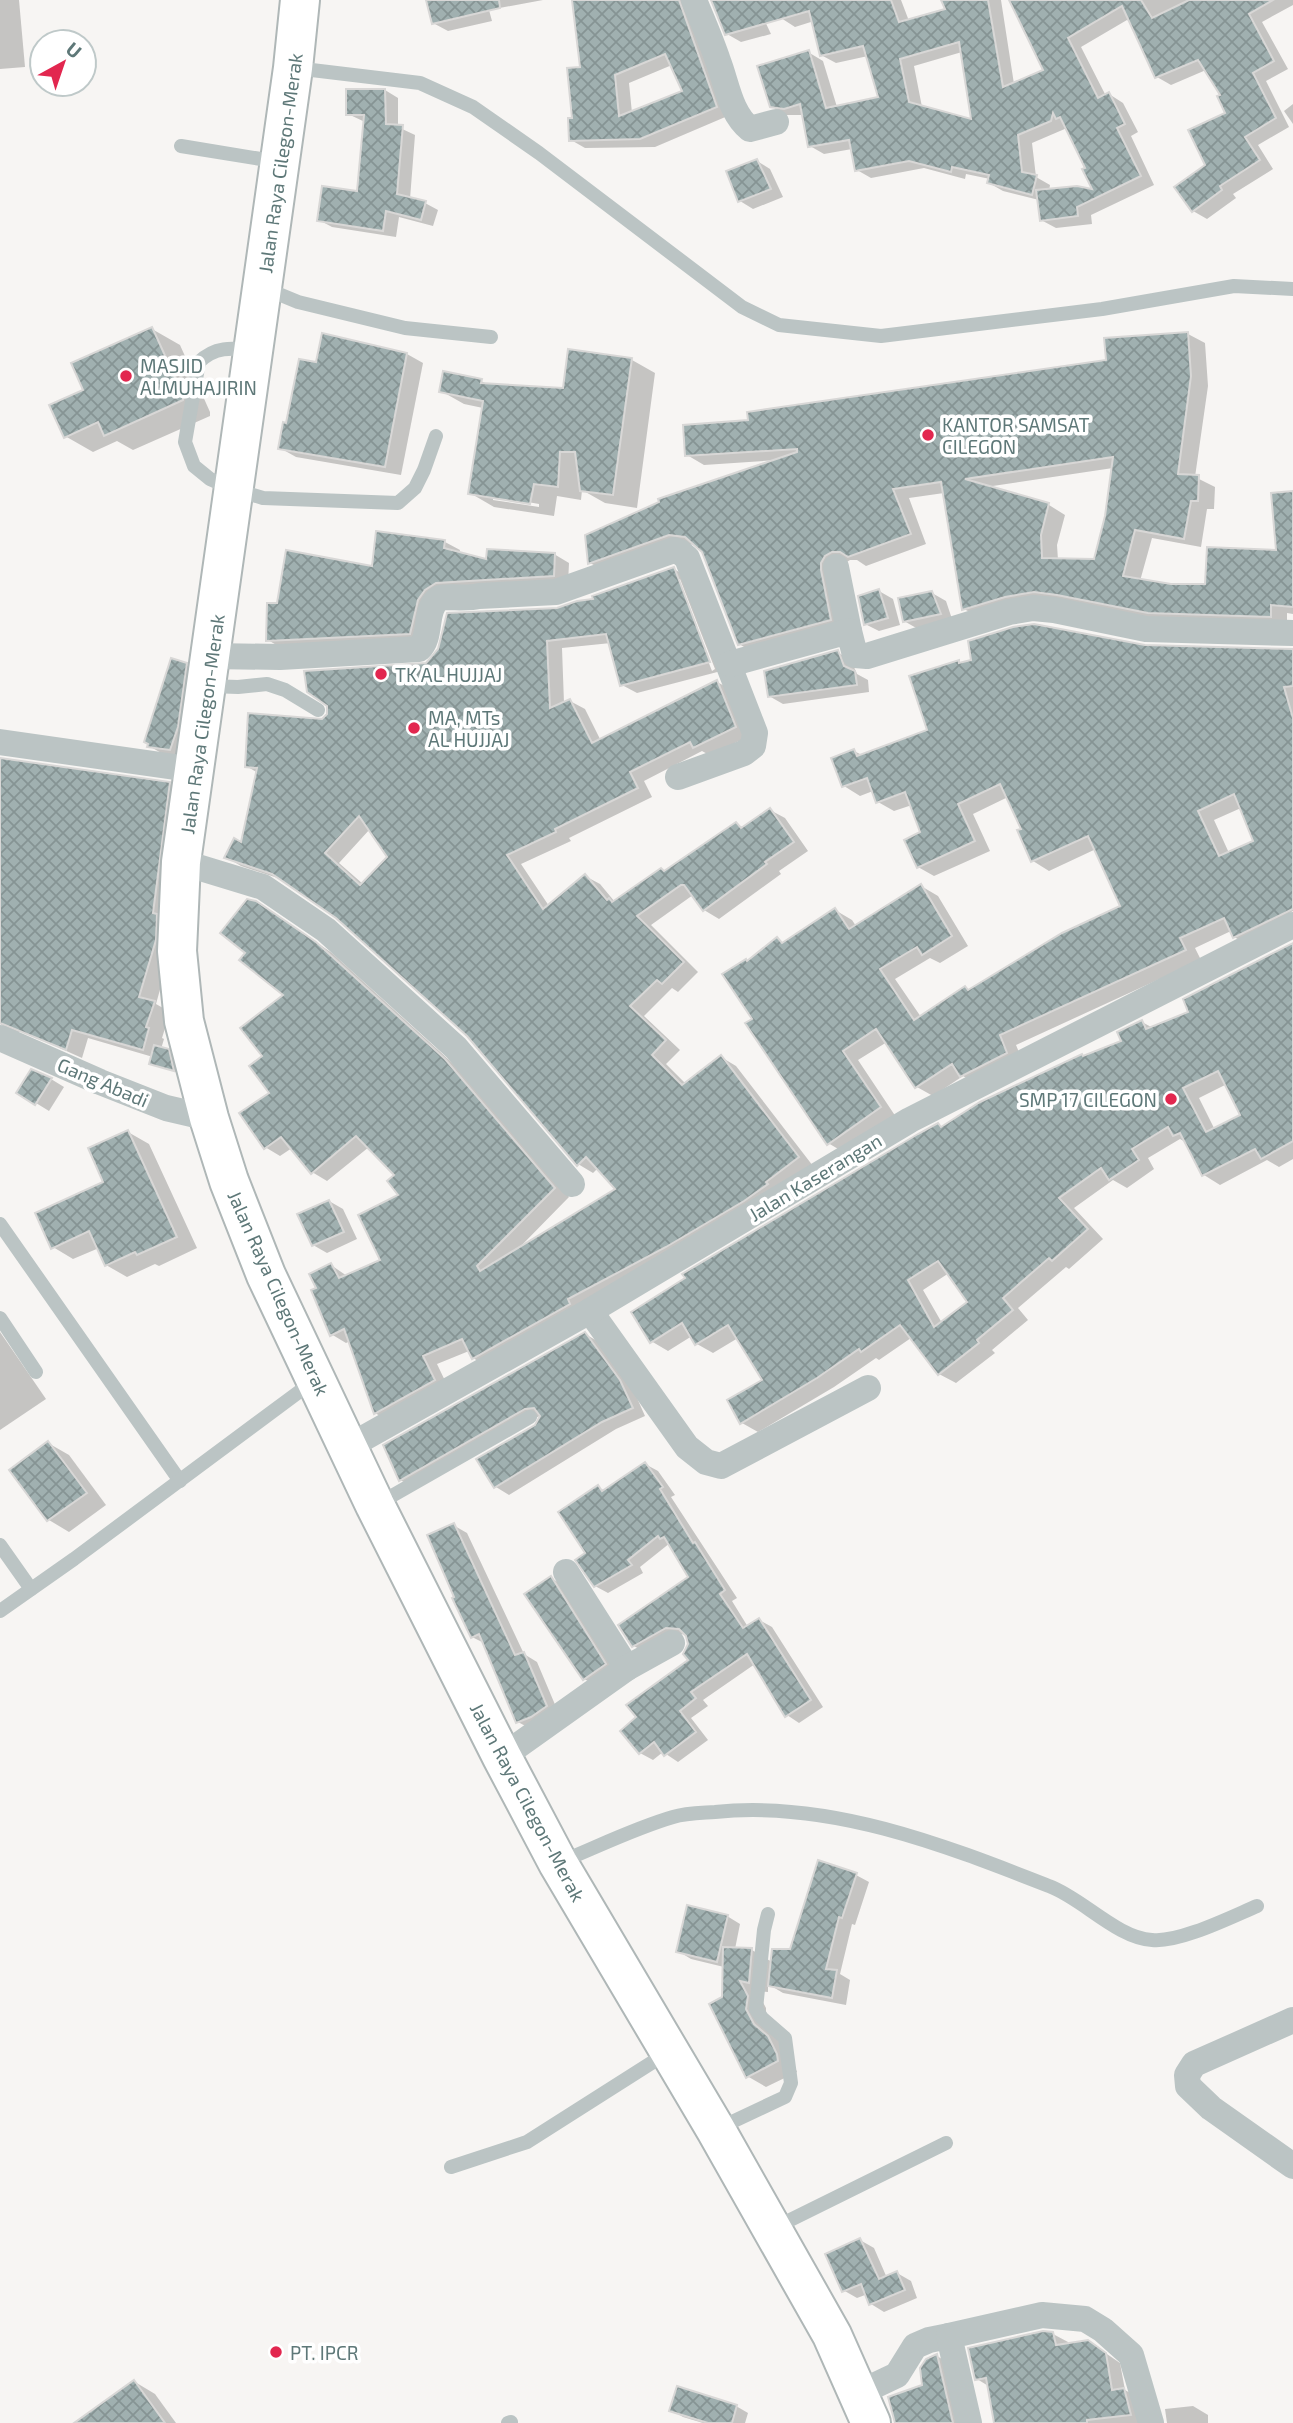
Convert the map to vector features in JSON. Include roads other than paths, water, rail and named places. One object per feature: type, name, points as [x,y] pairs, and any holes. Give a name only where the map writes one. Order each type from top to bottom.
[{"type":"highway","name":"Jalan Raya Cilegon-Merak","points":[[300,0],[293,68],[210,671],[181,863],[177,951],[184,1021],[209,1118],[229,1181],[266,1275],[375,1505],[558,1863],[716,2130],[852,2379]]},
{"type":"street","points":[[694,0],[734,108],[743,123],[750,129],[776,122]]},
{"type":"street","points":[[210,671],[279,657],[419,649],[426,643],[430,614],[437,599],[556,592],[674,550],[687,558],[755,733],[752,746],[744,753],[678,777]]},
{"type":"street","points":[[836,567],[855,655],[862,657],[1009,612],[1033,608],[1146,629],[1293,633]]},
{"type":"street","points":[[730,664],[849,631]]},
{"type":"street","points":[[0,742],[196,770]]},
{"type":"street","points":[[181,863],[263,887],[326,930],[456,1048],[572,1184]]},
{"type":"street","name":"Jalan Kaserangan","points":[[348,1447],[590,1311],[911,1120],[1293,925]]},
{"type":"street","name":"Gang Abadi","points":[[0,1038],[166,1108],[209,1118]]},
{"type":"street","points":[[590,1311],[687,1447],[706,1462],[721,1466],[868,1388]]},
{"type":"street","points":[[566,1572],[627,1668]]},
{"type":"street","points":[[502,1757],[627,1668],[672,1643]]},
{"type":"street","points":[[1293,2020],[1194,2064],[1187,2075],[1188,2086],[1210,2108],[1293,2165]]},
{"type":"street","points":[[852,2379],[897,2375],[915,2346],[929,2340],[1042,2315],[1066,2315],[1085,2319],[1103,2330],[1131,2355],[1151,2423]]},
{"type":"street","points":[[949,2336],[969,2423]]},
{"type":"lane","points":[[293,68],[420,83],[473,107],[539,153],[742,307],[779,325],[881,336],[1102,309],[1234,286],[1293,289]]},
{"type":"lane","points":[[181,146],[280,162]]},
{"type":"lane","points":[[262,288],[298,302],[405,328],[491,337]]},
{"type":"lane","points":[[253,350],[225,348],[208,353],[199,362],[185,442],[194,466],[210,479],[262,498],[398,503],[415,488],[436,436]]},
{"type":"lane","points":[[210,671],[238,687],[267,684],[285,690],[318,710]]},
{"type":"lane","points":[[0,1224],[180,1481]]},
{"type":"lane","points":[[0,1318],[36,1372]]},
{"type":"lane","points":[[0,1611],[316,1379]]},
{"type":"lane","points":[[375,1505],[530,1417]]},
{"type":"lane","points":[[0,1545],[31,1589]]},
{"type":"lane","points":[[558,1863],[675,1816],[731,1810],[798,1811],[860,1823],[929,1843],[1053,1887],[1139,1938],[1162,1941],[1211,1926],[1257,1906]]},
{"type":"lane","points":[[716,2130],[781,2100],[791,2083],[785,2038],[762,2018],[756,2009],[768,1914]]},
{"type":"lane","points":[[451,2167],[527,2142],[668,2052]]},
{"type":"lane","points":[[771,2230],[946,2143]]},
{"type":"place","name":"MASJID ALMUHAJIRIN","points":[[126,376]]},
{"type":"place","name":"KANTOR SAMSAT CILEGON","points":[[928,435]]},
{"type":"place","name":"TK AL HUJJAJ","points":[[381,674]]},
{"type":"place","name":"MA, MTs AL HUJJAJ","points":[[414,728]]},
{"type":"place","name":"SMP 17 CILEGON","points":[[1171,1099]]},
{"type":"place","name":"PT. IPCR","points":[[276,2352]]}]
